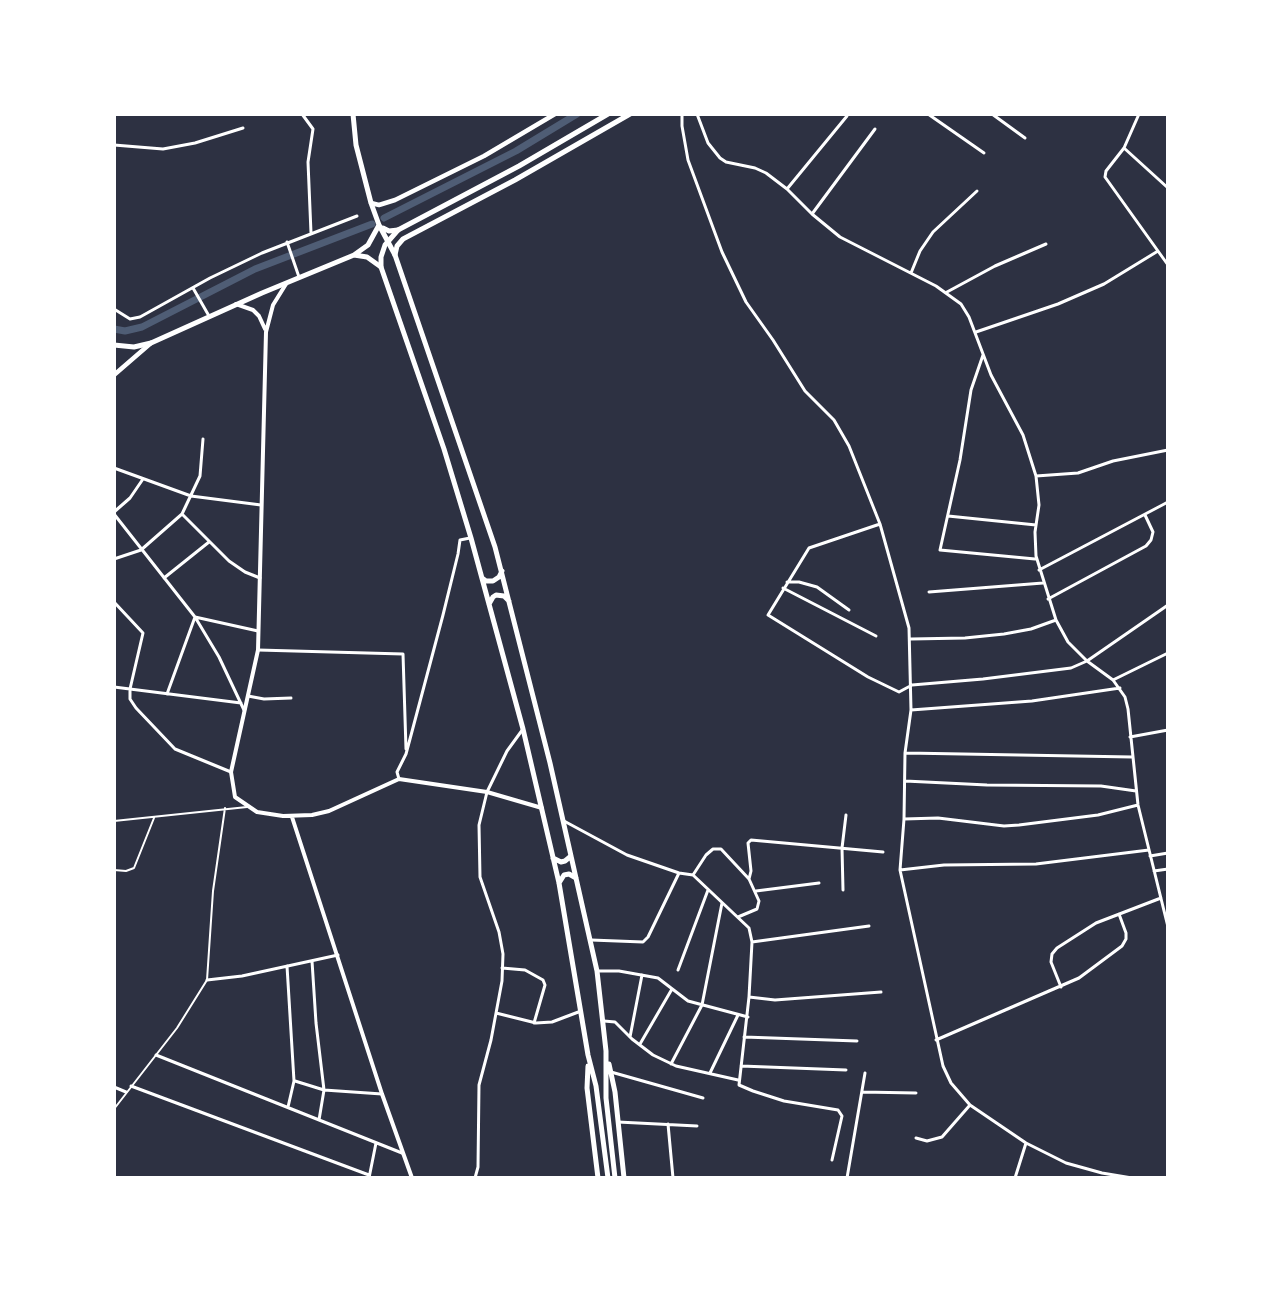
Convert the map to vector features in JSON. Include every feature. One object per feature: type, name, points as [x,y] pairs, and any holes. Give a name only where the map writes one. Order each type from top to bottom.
[{"type":"main road","points":[[353,114],[356,145],[371,203],[379,225],[395,255],[475,484],[502,571],[563,820],[597,971],[606,1051],[615,1092],[624,1178]]},
{"type":"main road","points":[[371,203],[379,205],[388,203],[420,188],[492,152],[555,114]]},
{"type":"main road","points":[[608,114],[491,182],[398,230],[388,239],[381,256],[381,267],[447,458],[523,729],[559,883],[580,1011],[598,1098],[608,1178]]},
{"type":"main road","points":[[395,255],[403,239],[515,180],[630,114]]},
{"type":"main road","points":[[379,225],[387,230],[398,230]]},
{"type":"main road","points":[[114,345],[134,347],[151,343],[289,281],[354,255],[368,245],[379,225]]},
{"type":"main road","points":[[398,230],[397,237],[403,239]]},
{"type":"main road","points":[[354,255],[367,256],[381,267]]},
{"type":"main road","points":[[114,375],[151,343]]},
{"type":"main road","points":[[481,576],[493,581],[502,571]]},
{"type":"main road","points":[[490,608],[490,600],[496,595],[504,596],[509,602]]},
{"type":"main road","points":[[554,858],[561,862],[571,856]]},
{"type":"main road","points":[[559,883],[560,879],[569,874],[577,879]]},
{"type":"main road","points":[[606,1051],[606,1098],[615,1178]]},
{"type":"main road","points":[[588,1055],[587,1088],[598,1178]]},
{"type":"street","points":[[302,114],[313,129],[308,162],[311,233]]},
{"type":"street","points":[[682,114],[684,144],[691,170],[722,252],[746,302],[805,391],[834,420],[849,447],[880,524],[911,639],[911,710],[905,753],[904,819],[900,870],[943,1066],[951,1083],[970,1105],[1026,1143],[1066,1163],[1132,1178]]},
{"type":"street","points":[[697,114],[708,143],[720,159],[766,173],[849,243],[947,292],[961,304],[976,332],[991,375],[1023,435],[1036,476],[1039,505],[1036,525],[1036,559],[1056,620],[1068,642],[1120,688],[1128,709],[1138,805],[1168,927]]},
{"type":"street","points":[[928,114],[984,153]]},
{"type":"street","points":[[992,114],[1025,138]]},
{"type":"street","points":[[1139,114],[1124,148],[1106,171],[1105,177],[1168,265]]},
{"type":"street","points":[[787,189],[847,116]]},
{"type":"street","points":[[114,145],[163,149],[243,128]]},
{"type":"street","points":[[812,214],[875,129]]},
{"type":"street","points":[[1124,148],[1168,188]]},
{"type":"street","points":[[910,273],[920,251],[933,232],[977,191]]},
{"type":"street","points":[[114,309],[130,319],[140,317],[287,242],[357,216]]},
{"type":"street","points":[[287,242],[299,277]]},
{"type":"street","points":[[947,292],[995,266],[1046,244]]},
{"type":"street","points":[[976,332],[1058,304],[1104,284],[1158,251]]},
{"type":"street","points":[[289,281],[273,305],[266,332],[258,650],[231,772],[236,797],[257,812],[292,817],[329,811],[399,779],[487,792],[542,808]]},
{"type":"street","points":[[193,288],[209,316]]},
{"type":"street","points":[[236,304],[253,310],[259,316],[266,332]]},
{"type":"street","points":[[983,353],[971,390],[960,460],[940,550],[1036,559]]},
{"type":"street","points":[[114,559],[141,550],[182,514],[200,476],[203,439]]},
{"type":"street","points":[[1036,476],[1078,473],[1102,464],[1168,450]]},
{"type":"street","points":[[114,468],[191,496],[261,506]]},
{"type":"street","points":[[143,479],[130,498],[114,513],[195,617],[219,657],[244,710]]},
{"type":"street","points":[[1039,570],[1168,502]]},
{"type":"street","points":[[182,514],[229,561],[245,572],[260,578]]},
{"type":"street","points":[[1048,599],[1146,546],[1153,532],[1145,515]]},
{"type":"street","points":[[948,516],[1036,525]]},
{"type":"street","points":[[880,524],[809,548],[768,615],[868,677],[898,692],[912,685],[1071,668],[1087,661],[1168,604]]},
{"type":"street","points":[[399,779],[397,772],[406,754],[446,605],[460,540],[471,538]]},
{"type":"street","points":[[164,578],[209,542]]},
{"type":"street","points":[[787,582],[799,582],[818,587],[849,610]]},
{"type":"street","points":[[929,592],[1043,583]]},
{"type":"street","points":[[783,588],[876,636]]},
{"type":"street","points":[[114,602],[143,633],[130,689],[130,699],[136,708],[175,749],[231,772]]},
{"type":"street","points":[[195,617],[258,631]]},
{"type":"street","points":[[167,694],[195,617]]},
{"type":"street","points":[[911,639],[965,638],[1004,634],[1031,629],[1056,620]]},
{"type":"street","points":[[258,650],[403,654],[406,754]]},
{"type":"street","points":[[1113,680],[1168,653]]},
{"type":"street","points":[[114,687],[241,703]]},
{"type":"street","points":[[911,710],[1032,701],[1120,688]]},
{"type":"street","points":[[248,696],[264,699],[291,698]]},
{"type":"street","points":[[475,1178],[478,1167],[479,1085],[491,1040],[502,981],[503,954],[480,877],[479,825],[487,792],[507,751],[523,729]]},
{"type":"street","points":[[1130,737],[1168,730]]},
{"type":"street","points":[[905,753],[1132,757]]},
{"type":"street","points":[[905,781],[987,785],[1101,786],[1136,791]]},
{"type":"street","points":[[904,819],[938,818],[1004,826],[1098,814],[1138,805]]},
{"type":"street","points":[[114,821],[247,807]]},
{"type":"street","points":[[114,1109],[177,1028],[207,980],[213,891],[225,808]]},
{"type":"street","points":[[843,890],[842,848],[846,815]]},
{"type":"street","points":[[114,870],[126,872],[134,868],[154,816]]},
{"type":"street","points":[[292,817],[382,1094],[412,1178]]},
{"type":"street","points":[[563,820],[627,855],[679,873],[693,875],[749,928],[752,942],[748,1017],[739,1085],[783,1101],[841,1112],[832,1160]]},
{"type":"street","points":[[749,879],[751,871],[749,840],[883,852]]},
{"type":"street","points":[[693,875],[706,855],[718,848],[721,849],[749,879],[759,901],[757,909],[738,917]]},
{"type":"street","points":[[900,870],[944,865],[1036,864],[1149,850]]},
{"type":"street","points":[[1150,856],[1168,853]]},
{"type":"street","points":[[1154,871],[1168,869]]},
{"type":"street","points":[[590,940],[643,942],[648,937],[679,873]]},
{"type":"street","points":[[756,891],[819,883]]},
{"type":"street","points":[[678,970],[708,889]]},
{"type":"street","points":[[1061,987],[1051,962],[1052,954],[1057,948],[1096,923],[1161,898]]},
{"type":"street","points":[[671,1064],[702,1005],[722,903]]},
{"type":"street","points":[[936,1041],[1079,978],[1122,946],[1126,933],[1119,914]]},
{"type":"street","points":[[752,942],[869,926]]},
{"type":"street","points":[[207,980],[242,976],[338,955]]},
{"type":"street","points":[[312,961],[324,1090],[319,1120]]},
{"type":"street","points":[[287,966],[294,1081],[288,1107]]},
{"type":"street","points":[[502,968],[525,970],[543,981],[545,985],[534,1023]]},
{"type":"street","points":[[597,971],[619,971],[658,978],[688,1001],[748,1017]]},
{"type":"street","points":[[630,1037],[642,975]]},
{"type":"street","points":[[640,1045],[672,989]]},
{"type":"street","points":[[749,998],[775,1000],[881,992]]},
{"type":"street","points":[[495,1013],[534,1023],[552,1022],[580,1011]]},
{"type":"street","points":[[710,1073],[738,1015]]},
{"type":"street","points":[[602,1022],[615,1022],[653,1055],[671,1064],[738,1080]]},
{"type":"street","points":[[744,1037],[857,1041]]},
{"type":"street","points":[[156,1055],[402,1153]]},
{"type":"street","points":[[741,1066],[846,1070]]},
{"type":"street","points":[[611,1072],[703,1098]]},
{"type":"street","points":[[847,1178],[865,1073]]},
{"type":"street","points":[[294,1081],[324,1090],[382,1094]]},
{"type":"street","points":[[131,1086],[369,1177],[376,1143]]},
{"type":"street","points":[[114,1087],[126,1092]]},
{"type":"street","points":[[862,1092],[916,1093]]},
{"type":"street","points":[[916,1138],[927,1141],[942,1137],[970,1105]]},
{"type":"street","points":[[617,1122],[697,1126]]},
{"type":"street","points":[[668,1124],[674,1178]]},
{"type":"street","points":[[1015,1178],[1026,1143]]},
{"type":"waterway","points":[[384,218],[516,151],[577,114]]},
{"type":"waterway","points":[[114,329],[125,331],[142,327],[255,269],[372,224]]}]
